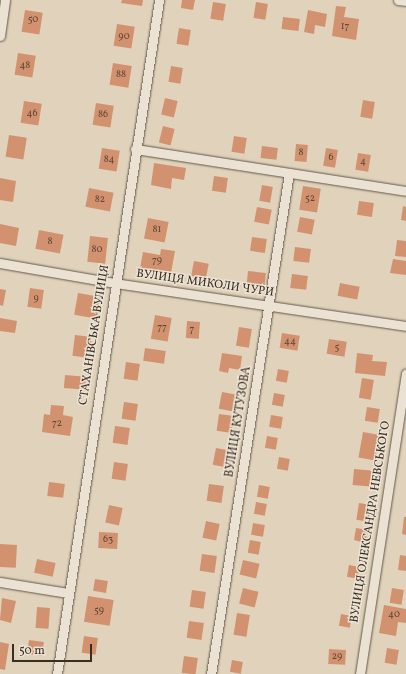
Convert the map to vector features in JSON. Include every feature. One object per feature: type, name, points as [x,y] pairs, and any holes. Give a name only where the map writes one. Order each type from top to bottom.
[{"type":"street","points":[[0,36],[5,0]]},
{"type":"street","name":"СТАХАНІВСЬКА ВУЛИЦЯ","points":[[57,674],[135,150],[159,0]]},
{"type":"street","points":[[398,0],[406,1]]},
{"type":"street","points":[[135,150],[406,191]]},
{"type":"street","name":"ВУЛИЦЯ КУТУЗОВА","points":[[211,674],[289,173]]},
{"type":"street","name":"ВУЛИЦЯ МИКОЛИ ЧУРИ","points":[[0,263],[115,283],[406,326]]},
{"type":"street","name":"ВУЛИЦЯ ОЛЕКСАНДРА НЕВСЬКОГО","points":[[360,674],[406,374]]},
{"type":"street","points":[[0,582],[68,593]]},
{"type":"building","points":[[122,0],[143,0],[142,6],[121,3]]},
{"type":"building","points":[[182,0],[195,0],[193,10],[181,8]]},
{"type":"building","points":[[213,2],[226,4],[223,21],[210,19]]},
{"type":"building","points":[[256,2],[268,4],[265,20],[253,18]]},
{"type":"building","points":[[336,6],[346,7],[344,17],[359,19],[356,40],[332,36]]},
{"type":"building","points":[[25,10],[43,13],[39,35],[22,32]]},
{"type":"building","points":[[308,10],[327,14],[325,27],[315,25],[314,34],[304,32]]},
{"type":"building","points":[[283,17],[300,19],[298,31],[282,29]]},
{"type":"building","points":[[117,24],[135,27],[131,49],[114,46]]},
{"type":"building","points":[[179,28],[191,30],[188,46],[176,44]]},
{"type":"building","points":[[18,53],[36,56],[32,78],[15,75]]},
{"type":"building","points":[[113,63],[132,66],[128,88],[110,85]]},
{"type":"building","points":[[171,66],[183,68],[180,84],[168,82]]},
{"type":"building","points":[[165,98],[178,101],[174,117],[161,115]]},
{"type":"building","points":[[363,100],[375,102],[372,119],[360,117]]},
{"type":"building","points":[[24,101],[42,104],[38,126],[21,123]]},
{"type":"building","points":[[96,103],[114,106],[110,128],[93,125]]},
{"type":"building","points":[[163,126],[175,129],[171,145],[159,142]]},
{"type":"building","points":[[9,135],[27,138],[23,160],[6,157]]},
{"type":"building","points":[[234,136],[247,138],[244,154],[231,152]]},
{"type":"building","points":[[296,144],[308,145],[306,162],[295,161]]},
{"type":"building","points":[[262,146],[278,148],[276,160],[261,158]]},
{"type":"building","points":[[102,148],[120,151],[116,172],[99,169]]},
{"type":"building","points":[[326,148],[338,150],[335,168],[323,166]]},
{"type":"building","points":[[358,153],[371,155],[368,172],[355,170]]},
{"type":"building","points":[[154,163],[186,168],[184,180],[172,178],[171,189],[151,185]]},
{"type":"building","points":[[214,176],[228,178],[226,193],[212,191]]},
{"type":"building","points":[[0,178],[16,181],[13,202],[0,200]]},
{"type":"building","points":[[262,185],[273,187],[270,203],[259,201]]},
{"type":"building","points":[[303,186],[321,189],[317,213],[299,210]]},
{"type":"building","points":[[89,188],[114,193],[110,211],[85,207]]},
{"type":"building","points":[[359,201],[374,203],[372,217],[357,215]]},
{"type":"building","points":[[403,206],[406,207],[406,221],[401,220]]},
{"type":"building","points":[[257,207],[272,210],[269,225],[254,222]]},
{"type":"building","points":[[300,217],[315,220],[312,235],[297,232]]},
{"type":"building","points":[[148,218],[169,222],[165,243],[144,239]]},
{"type":"building","points":[[0,224],[19,228],[16,246],[0,243]]},
{"type":"building","points":[[39,230],[64,235],[60,253],[35,249]]},
{"type":"building","points":[[90,236],[108,238],[105,264],[87,262]]},
{"type":"building","points":[[252,237],[267,239],[265,253],[250,251]]},
{"type":"building","points":[[397,240],[406,241],[406,257],[395,256]]},
{"type":"building","points":[[295,247],[311,249],[309,263],[293,261]]},
{"type":"building","points":[[161,249],[175,251],[171,273],[140,268],[143,252],[160,255]]},
{"type":"building","points":[[393,259],[406,261],[406,275],[390,273]]},
{"type":"building","points":[[194,261],[209,264],[206,279],[191,276]]},
{"type":"building","points":[[248,271],[266,273],[265,286],[247,284]]},
{"type":"building","points":[[292,274],[308,276],[306,290],[290,288]]},
{"type":"building","points":[[340,283],[360,287],[357,300],[338,296]]},
{"type":"building","points":[[30,288],[44,290],[41,309],[27,307]]},
{"type":"building","points":[[0,289],[6,290],[3,306],[0,305]]},
{"type":"building","points":[[78,293],[101,297],[97,319],[74,315]]},
{"type":"building","points":[[155,315],[172,318],[168,342],[151,339]]},
{"type":"building","points":[[0,318],[17,321],[15,333],[0,331]]},
{"type":"building","points":[[187,321],[200,322],[199,339],[186,338]]},
{"type":"building","points":[[239,327],[252,329],[249,348],[236,346]]},
{"type":"building","points":[[282,333],[300,336],[297,351],[280,348]]},
{"type":"building","points":[[75,335],[92,337],[89,358],[72,356]]},
{"type":"building","points":[[329,339],[347,342],[344,357],[327,354]]},
{"type":"building","points":[[145,348],[166,351],[164,364],[143,361]]},
{"type":"building","points":[[222,353],[242,356],[240,370],[229,368],[228,373],[219,371]]},
{"type":"building","points":[[357,353],[373,355],[372,361],[387,362],[385,376],[355,373]]},
{"type":"building","points":[[126,362],[140,364],[137,381],[124,379]]},
{"type":"building","points":[[278,369],[289,371],[287,383],[276,381]]},
{"type":"building","points":[[65,375],[86,377],[85,390],[64,388]]},
{"type":"building","points":[[362,378],[374,380],[371,400],[359,398]]},
{"type":"building","points":[[222,392],[237,395],[233,412],[219,409]]},
{"type":"building","points":[[274,393],[285,395],[283,407],[272,405]]},
{"type":"building","points":[[124,402],[138,404],[135,421],[122,419]]},
{"type":"building","points":[[51,405],[64,406],[63,415],[73,417],[70,436],[42,432],[44,414],[50,415]]},
{"type":"building","points":[[367,407],[380,409],[378,423],[365,421]]},
{"type":"building","points":[[219,414],[234,416],[231,433],[217,431]]},
{"type":"building","points":[[271,415],[283,417],[281,429],[269,427]]},
{"type":"building","points":[[115,426],[130,428],[127,445],[113,443]]},
{"type":"building","points":[[363,432],[380,435],[375,461],[358,458]]},
{"type":"building","points":[[267,436],[278,438],[276,450],[265,448]]},
{"type":"building","points":[[216,448],[231,451],[227,468],[213,465]]},
{"type":"building","points":[[279,457],[290,459],[288,471],[277,469]]},
{"type":"building","points":[[114,462],[128,464],[125,481],[112,479]]},
{"type":"building","points":[[354,469],[375,471],[374,487],[353,485]]},
{"type":"building","points":[[49,482],[65,484],[63,498],[47,496]]},
{"type":"building","points":[[209,484],[224,486],[221,503],[207,501]]},
{"type":"building","points":[[259,485],[270,487],[268,499],[257,497]]},
{"type":"building","points":[[256,502],[267,504],[265,516],[254,514]]},
{"type":"building","points":[[359,503],[371,505],[368,522],[356,520]]},
{"type":"building","points":[[109,505],[123,508],[119,526],[105,523]]},
{"type":"building","points":[[404,517],[406,517],[406,535],[402,534]]},
{"type":"building","points":[[206,521],[220,524],[216,541],[202,538]]},
{"type":"building","points":[[253,523],[265,525],[263,537],[251,535]]},
{"type":"building","points":[[356,528],[368,530],[365,543],[354,540]]},
{"type":"building","points":[[99,532],[118,533],[117,549],[98,548]]},
{"type":"building","points":[[250,540],[261,542],[259,555],[248,553]]},
{"type":"building","points":[[0,544],[17,545],[16,568],[0,567]]},
{"type":"building","points":[[202,554],[217,556],[214,573],[200,571]]},
{"type":"building","points":[[400,555],[406,556],[406,571],[398,570]]},
{"type":"building","points":[[37,559],[56,563],[53,577],[34,573]]},
{"type":"building","points":[[243,560],[260,564],[256,578],[240,575]]},
{"type":"building","points":[[349,565],[360,567],[358,579],[347,577]]},
{"type":"building","points":[[95,579],[108,581],[106,593],[93,591]]},
{"type":"building","points":[[243,588],[259,592],[255,607],[239,604]]},
{"type":"building","points":[[392,588],[404,590],[402,605],[390,603]]},
{"type":"building","points":[[192,590],[206,592],[203,609],[190,607]]},
{"type":"building","points":[[88,596],[114,600],[110,626],[84,622]]},
{"type":"building","points":[[2,598],[16,601],[11,623],[0,620]]},
{"type":"building","points":[[384,605],[406,609],[406,623],[398,622],[396,636],[379,633]]},
{"type":"building","points":[[37,607],[50,608],[49,629],[36,628]]},
{"type":"building","points":[[237,613],[250,615],[246,637],[234,635]]},
{"type":"building","points":[[341,614],[352,616],[350,628],[339,626]]},
{"type":"building","points":[[189,621],[204,623],[201,640],[187,638]]},
{"type":"building","points":[[84,636],[98,638],[95,655],[82,653]]},
{"type":"building","points":[[29,640],[44,642],[42,656],[27,654]]},
{"type":"building","points":[[0,642],[9,644],[5,670],[0,669]]},
{"type":"building","points":[[387,648],[399,650],[397,665],[385,663]]},
{"type":"building","points":[[329,649],[346,650],[345,665],[328,664]]},
{"type":"building","points":[[184,656],[198,658],[196,674],[182,673]]},
{"type":"building","points":[[232,660],[243,662],[241,674],[230,672]]}]
